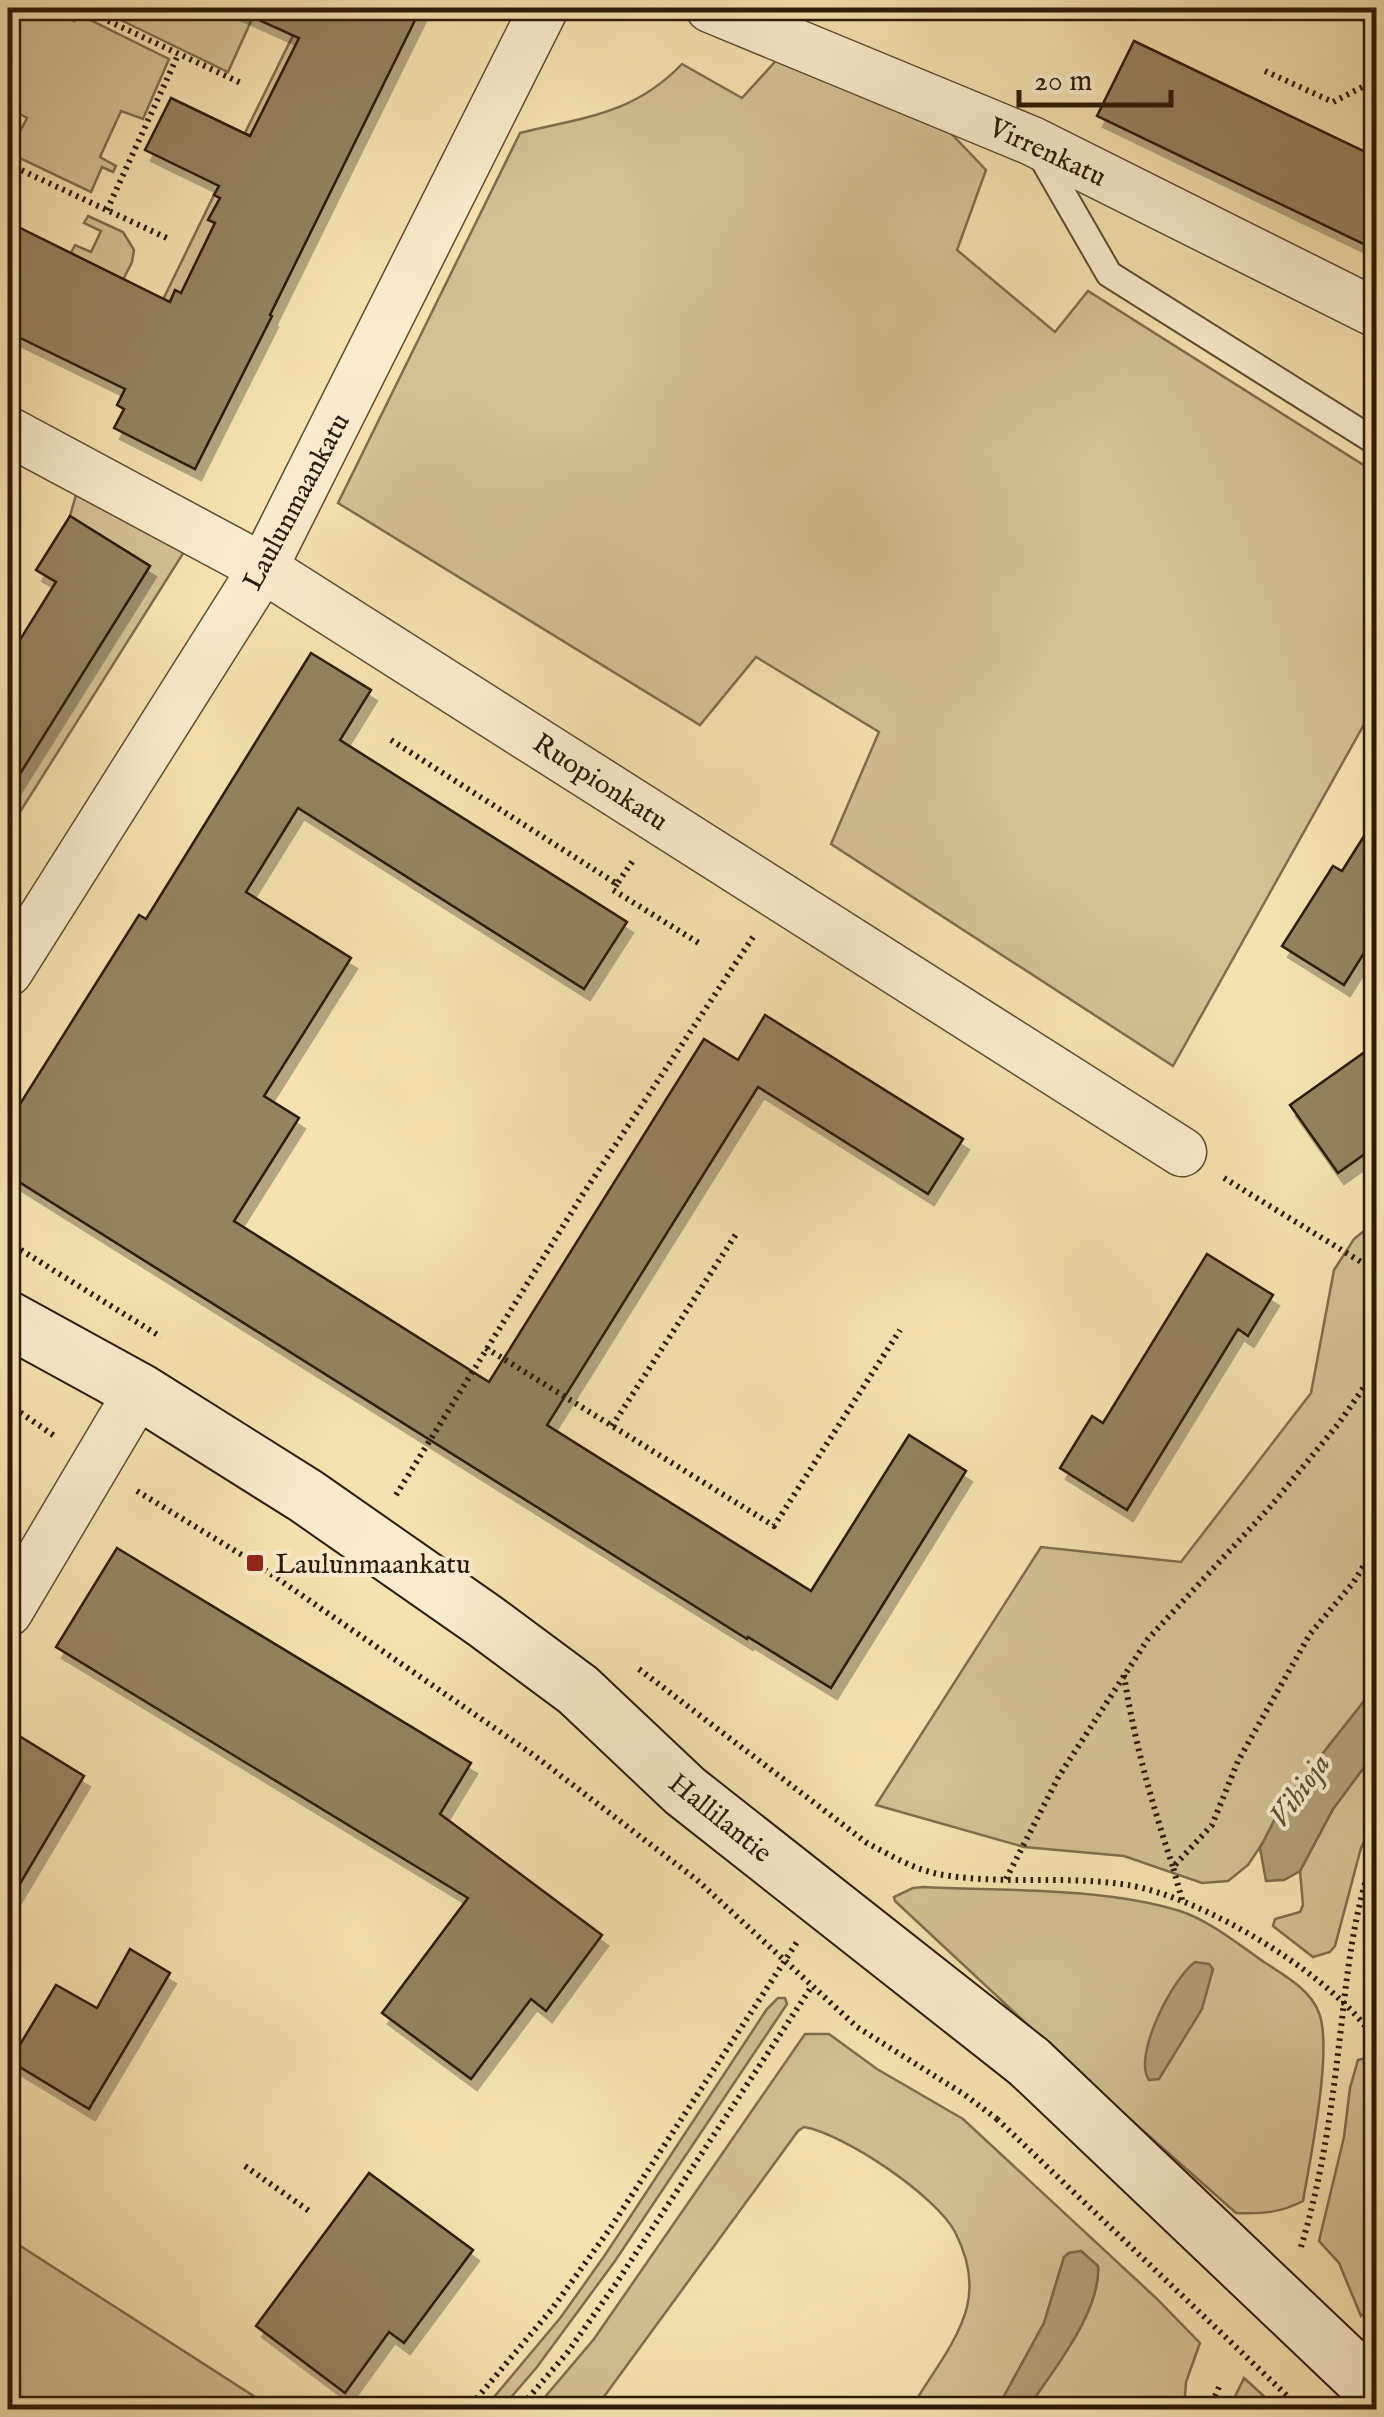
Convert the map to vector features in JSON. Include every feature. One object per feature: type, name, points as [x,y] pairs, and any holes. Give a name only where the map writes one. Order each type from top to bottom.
[{"type":"main road","name":"Hallilantie","points":[[8,1319],[139,1391],[306,1496],[578,1690],[685,1791],[1029,2062],[1375,2391]]},
{"type":"street","name":"Laulunmaankatu","points":[[8,972],[263,568],[544,8]]},
{"type":"street","name":"Virrenkatu","points":[[710,8],[1032,141],[1376,313]]},
{"type":"street","name":"Ruopionkatu","points":[[8,431],[263,568],[1182,1152]]},
{"type":"street","points":[[8,1612],[139,1391]]},
{"type":"lane","points":[[1032,141],[1109,274],[1376,442]]},
{"type":"path","points":[[81,8],[243,84]]},
{"type":"path","points":[[107,210],[178,55]]},
{"type":"path","points":[[1266,70],[1333,102],[1376,80]]},
{"type":"path","points":[[8,164],[168,239]]},
{"type":"path","points":[[391,740],[618,884]]},
{"type":"path","points":[[660,820],[613,890],[702,945]]},
{"type":"path","points":[[411,1506],[395,1496],[583,1194],[780,896]]},
{"type":"path","points":[[1182,1152],[1376,1271]]},
{"type":"path","points":[[612,1426],[738,1230]]},
{"type":"path","points":[[8,1242],[170,1343]]},
{"type":"path","points":[[486,1348],[774,1526],[900,1330]]},
{"type":"path","points":[[1006,1879],[1060,1776],[1148,1640],[1270,1507],[1340,1423],[1376,1370]]},
{"type":"path","points":[[8,1404],[94,1465],[255,1563],[536,1756],[697,1880],[857,2027],[996,2119],[1302,2410]]},
{"type":"path","points":[[8,1430],[20,1412]]},
{"type":"path","points":[[1174,1867],[1212,1825],[1238,1761],[1310,1634],[1353,1584],[1376,1546]]},
{"type":"path","points":[[625,1659],[867,1843],[908,1865],[943,1875],[1125,1884],[1186,1901],[1272,1948],[1344,2002],[1365,2022],[1376,2040]]},
{"type":"path","points":[[1124,1674],[1153,1808],[1186,1901]]},
{"type":"path","points":[[1301,2249],[1320,2185],[1350,1938],[1376,1850]]},
{"type":"path","points":[[467,2410],[552,2309],[609,2230],[784,1960]]},
{"type":"path","points":[[518,2410],[567,2353],[615,2285],[812,1986]]},
{"type":"path","points":[[245,2166],[309,2210]]},
{"type":"path","points":[[1209,2410],[1218,2387]]},
{"type":"shaded area","points":[[8,8],[29,12],[33,8],[47,8],[74,21],[78,14],[169,59],[143,119],[121,111],[100,157],[116,166],[113,172],[102,167],[91,192],[9,153],[27,118],[8,107]]},
{"type":"shaded area","points":[[96,8],[232,8],[246,14],[249,8],[257,8],[228,72]]},
{"type":"shaded area","points":[[1317,8],[1376,8],[1375,24]]},
{"type":"shaded area","points":[[304,13],[306,40],[250,136],[245,133]]},
{"type":"shaded area","points":[[783,53],[942,124],[986,170],[957,250],[1055,332],[1088,291],[1376,473],[1376,703],[1173,1066],[831,844],[879,732],[756,657],[700,725],[338,503],[520,133],[627,104],[664,81],[682,64],[742,98]]},
{"type":"shaded area","points":[[214,195],[220,198],[209,219],[215,223],[182,293],[175,291],[161,319],[155,316]]},
{"type":"shaded area","points":[[88,216],[123,232],[134,250],[120,286],[71,253],[75,245],[91,252],[101,231],[84,223]]},
{"type":"shaded area","points":[[79,484],[184,552],[8,831],[8,754],[24,766],[150,566],[70,516]]},
{"type":"shaded area","points":[[1376,1221],[1376,1686],[1282,1805],[1272,1829],[1248,1865],[1228,1881],[1202,1883],[1124,1856],[1024,1847],[876,1805],[1041,1547],[1181,1562],[1311,1393],[1334,1270],[1354,1239]]},
{"type":"shaded area","points":[[1376,1751],[1376,1818],[1361,1848],[1335,1946],[1330,1952],[1313,1957],[1273,1926],[1275,1919],[1300,1912],[1300,1871],[1333,1809]]},
{"type":"shaded area","points":[[923,1887],[1053,1891],[1150,1903],[1202,1921],[1296,1984],[1315,2005],[1323,2030],[1319,2105],[1303,2201],[1271,2212],[1236,2213],[895,1901],[894,1897]]},
{"type":"shaded area","points":[[1376,1923],[1376,2015],[1364,1995]]},
{"type":"shaded area","points":[[778,1998],[785,1998],[787,2004],[615,2261],[501,2409],[484,2409],[561,2317]]},
{"type":"shaded area","points":[[805,2034],[829,2034],[877,2069],[963,2119],[1156,2298],[1200,2343],[1186,2382],[1184,2409],[1027,2409],[1073,2341],[1092,2303],[1098,2266],[1081,2251],[1064,2257],[1044,2323],[997,2409],[911,2409],[950,2347],[967,2307],[969,2278],[963,2250],[945,2217],[910,2185],[842,2141],[804,2127],[595,2409],[534,2410],[594,2339]]},
{"type":"shaded area","points":[[1366,2058],[1376,2081],[1376,2186],[1371,2308],[1361,2316],[1339,2263],[1319,2241],[1344,2137],[1350,2088],[1358,2060]]},
{"type":"shaded area","points":[[8,2238],[274,2409],[8,2409]]},
{"type":"shaded area","points":[[1244,2378],[1278,2409],[1229,2409]]},
{"type":"water","name":"Vihioja","points":[[1376,1686],[1376,1751],[1333,1809],[1300,1871],[1284,1880],[1266,1881],[1260,1848],[1282,1805]]},
{"type":"water","points":[[1195,1962],[1209,1964],[1213,1969],[1202,2009],[1159,2079],[1149,2080],[1146,2054],[1157,2018],[1176,1984]]},
{"type":"water","points":[[1081,2251],[1098,2266],[1092,2303],[1083,2322],[1027,2409],[997,2409],[1044,2323],[1064,2257]]},
{"type":"building","points":[[232,8],[421,8],[195,469],[114,428],[124,409],[117,405],[125,389],[8,332],[8,222],[170,302],[175,290],[181,293],[215,223],[208,220],[220,198],[214,195],[219,186],[145,150],[171,98],[250,136],[299,38]]},
{"type":"building","points":[[1134,41],[1376,157],[1376,250],[1097,116]]},
{"type":"building","points":[[70,516],[150,566],[8,793],[8,659],[56,582],[36,570]]},
{"type":"building","points":[[311,653],[371,690],[340,740],[627,922],[584,989],[298,808],[246,892],[351,958],[264,1096],[299,1118],[234,1221],[489,1382],[704,1039],[738,1060],[765,1015],[963,1139],[928,1194],[758,1087],[547,1425],[811,1591],[909,1435],[966,1471],[831,1688],[8,1175],[8,1123],[139,915],[146,919]]},
{"type":"building","points":[[1376,817],[1376,934],[1344,985],[1282,946],[1333,866],[1342,871]]},
{"type":"building","points":[[1376,1044],[1376,1146],[1338,1173],[1290,1105]]},
{"type":"building","points":[[1207,1254],[1273,1295],[1248,1336],[1238,1329],[1127,1510],[1060,1468],[1092,1416],[1103,1423]]},
{"type":"building","points":[[117,1548],[471,1763],[440,1814],[602,1935],[546,2011],[531,1999],[471,2079],[382,2013],[468,1898],[56,1647]]},
{"type":"building","points":[[8,1729],[84,1776],[8,1904]]},
{"type":"building","points":[[130,1949],[170,1973],[89,2109],[10,2061],[56,1985],[97,2008]]},
{"type":"building","points":[[369,2173],[473,2250],[404,2343],[389,2332],[345,2393],[256,2326]]},
{"type":"place","name":"Laulunmaankatu","points":[[255,1563]]}]
